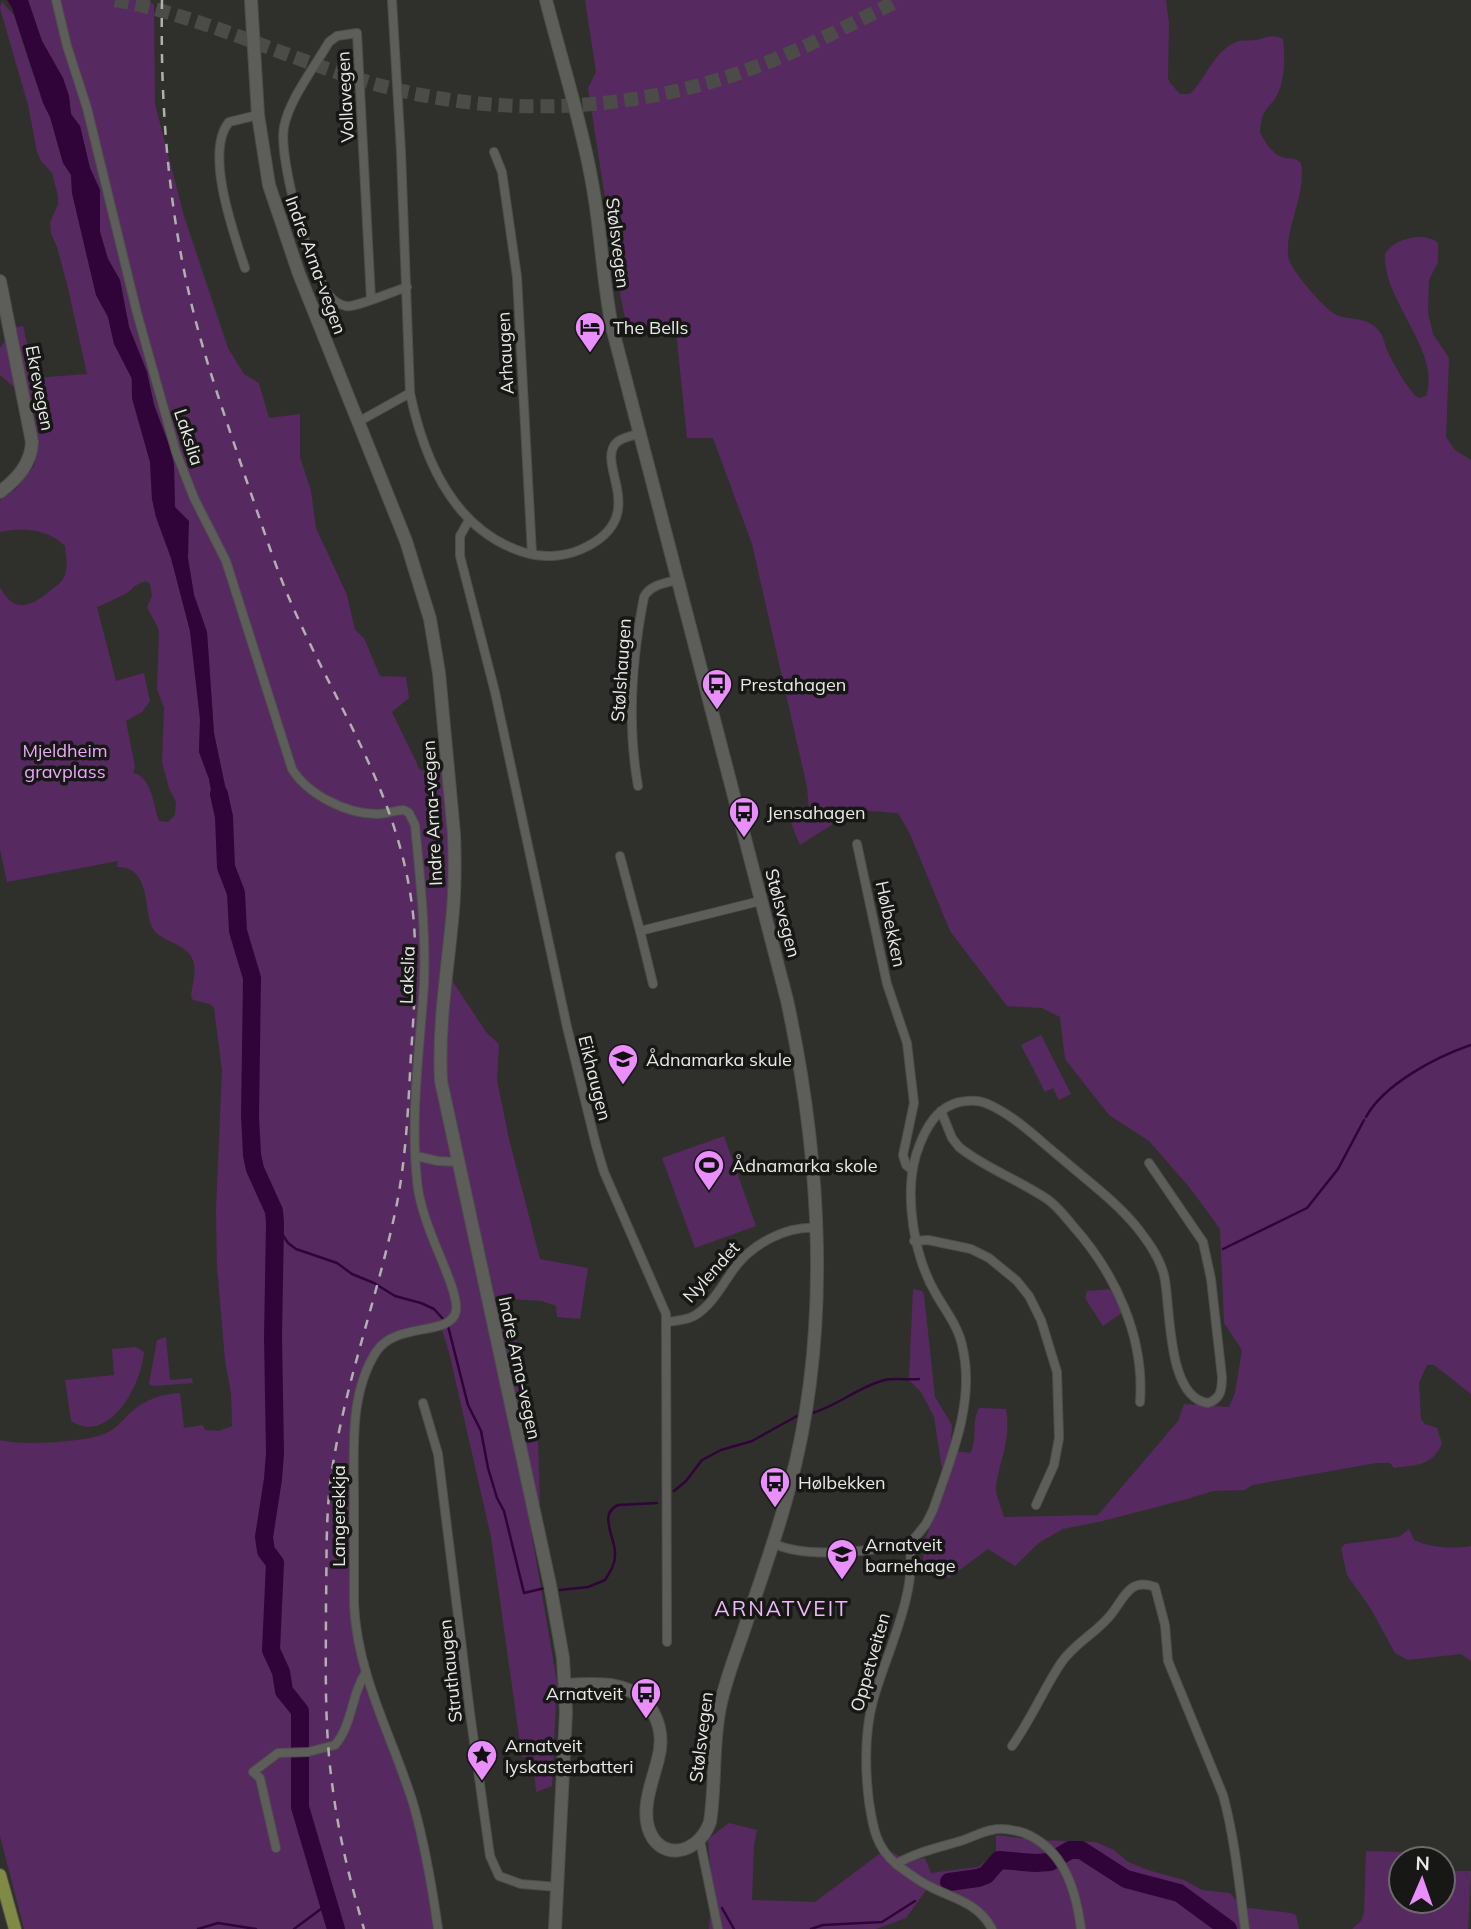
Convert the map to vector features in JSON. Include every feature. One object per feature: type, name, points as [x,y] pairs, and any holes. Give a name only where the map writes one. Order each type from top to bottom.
[{"type":"main road","name":"Indre Arna-vegen","points":[[251,0],[258,115],[269,185],[282,228],[412,559],[429,612],[437,651],[455,863],[453,912],[441,1013],[440,1055],[444,1102],[552,1597],[566,1685],[555,1929]]},
{"type":"main road","name":"Stølsvegen","points":[[545,0],[577,114],[591,177],[605,292],[786,994],[796,1044],[811,1156],[816,1227],[815,1323],[807,1396],[790,1486],[724,1692],[716,1728],[712,1811],[706,1832],[700,1841]]},
{"type":"main road","name":"Ekrevegen","points":[[0,281],[32,442],[24,469],[0,492]]},
{"type":"main road","points":[[566,1685],[606,1684],[620,1687],[635,1692],[649,1705],[659,1724],[661,1744],[646,1814],[651,1835],[657,1842],[675,1851],[687,1850],[700,1841]]},
{"type":"main road","points":[[0,1875],[15,1929]]},
{"type":"street","name":"Lakslia","points":[[56,0],[67,47],[88,108],[137,313],[176,452],[194,498],[226,561],[292,769],[304,785],[324,798],[358,811],[404,810],[409,813],[415,825],[424,922],[424,982],[415,1111],[416,1156]]},
{"type":"street","points":[[392,0],[410,393],[419,432],[442,482],[469,520],[487,535],[531,554],[561,555],[581,550],[601,538],[609,529],[619,506],[612,451],[618,441],[640,433]]},
{"type":"street","name":"Vollavegen","points":[[371,299],[358,33],[337,36],[329,42],[288,113],[284,128],[283,144],[297,214],[324,286],[331,298],[343,306],[354,306],[407,287]]},
{"type":"street","points":[[245,268],[225,197],[220,148],[223,132],[229,122],[258,115]]},
{"type":"street","name":"Arhaugen","points":[[494,152],[502,172],[517,277],[531,554]]},
{"type":"street","points":[[358,422],[410,393]]},
{"type":"street","name":"Eikhaugen","points":[[469,520],[460,536],[460,556],[493,681],[568,1033],[604,1172],[661,1300],[667,1322],[667,1642]]},
{"type":"street","name":"Stølshaugen","points":[[638,786],[633,756],[632,708],[643,605],[647,591],[678,580]]},
{"type":"street","name":"Hølbekken","points":[[857,845],[887,984],[907,1043],[914,1103],[903,1155],[906,1165],[912,1170]]},
{"type":"street","points":[[620,856],[653,984]]},
{"type":"street","points":[[640,931],[760,901]]},
{"type":"street","points":[[1140,1402],[1141,1374],[1133,1334],[1114,1284],[1097,1255],[1048,1200],[959,1147],[952,1138],[941,1111],[957,1102],[968,1101],[988,1103],[996,1107],[1069,1164],[1124,1213],[1146,1240],[1160,1264],[1174,1353],[1181,1378],[1197,1399],[1208,1403],[1217,1398],[1222,1385],[1211,1279],[1205,1251],[1199,1234],[1149,1163]]},
{"type":"street","name":"Hølbekken","points":[[909,1545],[926,1524],[933,1510],[967,1399],[962,1345],[928,1277],[914,1241],[912,1170],[926,1129],[941,1111]]},
{"type":"street","points":[[416,1156],[457,1162]]},
{"type":"street","name":"Langerekkja","points":[[416,1156],[416,1176],[421,1200],[429,1230],[454,1294],[456,1312],[451,1320],[441,1326],[409,1331],[390,1338],[377,1350],[363,1378],[354,1443],[354,1604],[355,1623],[366,1672],[413,1804],[430,1870],[438,1929]]},
{"type":"street","name":"Nylendet","points":[[667,1322],[692,1317],[701,1311],[710,1303],[737,1265],[748,1253],[762,1244],[797,1229],[816,1227]]},
{"type":"street","points":[[914,1241],[928,1240],[960,1247],[989,1258],[1017,1281],[1029,1296],[1041,1321],[1057,1371],[1059,1438],[1054,1465],[1036,1505]]},
{"type":"street","name":"Struthaugen","points":[[423,1403],[438,1454],[490,1856],[499,1876],[521,1884],[558,1887]]},
{"type":"street","points":[[773,1543],[783,1549],[805,1553],[909,1545]]},
{"type":"street","name":"Oppetveiten","points":[[896,1864],[881,1849],[872,1826],[867,1786],[866,1739],[873,1702],[909,1586],[912,1560],[909,1545]]},
{"type":"street","points":[[1012,1746],[1062,1661],[1112,1614],[1131,1587],[1142,1583],[1155,1587],[1165,1625],[1168,1661],[1228,1813],[1245,1929]]},
{"type":"street","points":[[276,1848],[260,1779],[253,1772],[278,1754],[328,1748],[340,1739],[360,1681],[366,1672]]},
{"type":"street","points":[[896,1864],[993,1829],[1016,1831],[1038,1840],[1060,1860],[1077,1902],[1081,1929]]},
{"type":"street","points":[[700,1841],[718,1929]]},
{"type":"street","points":[[896,1864],[929,1886],[968,1903],[984,1917],[992,1929]]},
{"type":"green space","name":"Mjeldheim gravplass","points":[[28,0],[142,0],[154,4],[155,104],[184,216],[228,348],[244,374],[259,383],[269,418],[300,414],[300,457],[311,491],[316,528],[347,595],[355,630],[364,638],[380,676],[406,677],[409,698],[392,712],[420,770],[443,772],[450,871],[442,965],[486,1032],[499,1044],[497,1080],[509,1139],[540,1259],[588,1268],[580,1319],[557,1317],[556,1306],[542,1301],[511,1299],[526,1414],[538,1442],[540,1504],[528,1513],[557,1682],[552,1786],[536,1792],[533,1757],[522,1757],[491,1537],[441,1327],[409,1331],[377,1350],[357,1408],[354,1603],[359,1645],[413,1804],[438,1929],[24,1929],[0,1836],[0,1440],[37,1443],[95,1437],[112,1430],[135,1408],[147,1401],[180,1393],[184,1428],[203,1425],[205,1430],[219,1431],[232,1426],[231,1393],[225,1360],[217,1267],[216,1211],[222,1071],[214,1008],[210,1004],[193,1000],[191,996],[194,968],[191,956],[155,931],[151,925],[140,879],[135,873],[127,868],[117,867],[118,861],[7,882],[0,849],[0,587],[11,601],[29,604],[60,583],[67,563],[65,546],[50,536],[26,530],[0,532],[0,500],[16,489],[34,466],[38,440],[32,403],[0,375],[0,348],[15,327],[23,326],[35,378],[87,374],[67,284],[51,233],[50,223],[58,204],[58,196],[52,173],[37,152],[28,105],[0,8],[2,2],[14,15],[50,117],[63,163],[71,175],[72,193],[96,295],[108,317],[114,344],[131,375],[132,398],[150,462],[156,517],[171,558],[190,631],[200,719],[199,752],[209,779],[216,813],[219,816],[229,805],[214,733],[207,632],[194,595],[188,558],[188,521],[175,507],[171,450],[154,405],[147,372],[129,327],[120,280],[108,259],[100,232],[100,190],[90,168],[80,126],[71,114],[63,78],[42,41]],"holes":[[[146,581],[150,584],[152,596],[147,607],[159,630],[157,689],[164,708],[162,763],[176,802],[175,815],[168,822],[159,821],[148,786],[139,775],[133,773],[135,767],[126,721],[142,712],[150,701],[144,673],[116,681],[97,607],[141,583]]]},
{"type":"green space","points":[[585,0],[1166,0],[1169,23],[1168,78],[1180,94],[1190,94],[1217,57],[1231,45],[1239,41],[1273,36],[1283,39],[1284,65],[1281,85],[1265,112],[1260,132],[1273,151],[1301,163],[1301,188],[1289,238],[1289,260],[1327,308],[1339,316],[1365,321],[1378,330],[1404,381],[1420,398],[1426,396],[1429,379],[1426,361],[1392,289],[1385,254],[1395,244],[1410,238],[1425,237],[1438,243],[1438,262],[1429,280],[1428,313],[1433,334],[1449,358],[1446,437],[1455,450],[1471,460],[1471,1394],[1434,1365],[1427,1365],[1419,1383],[1421,1419],[1425,1424],[1437,1428],[1442,1443],[1429,1460],[1394,1468],[1390,1463],[1376,1463],[1252,1485],[1245,1490],[1213,1491],[1063,1529],[1040,1542],[1015,1566],[988,1549],[949,1578],[922,1566],[926,1537],[948,1483],[943,1476],[934,1417],[921,1392],[909,1377],[913,1289],[922,1291],[924,1295],[935,1397],[952,1425],[951,1441],[956,1451],[970,1453],[979,1408],[1006,1409],[1006,1439],[996,1489],[1004,1517],[1098,1515],[1178,1421],[1184,1404],[1229,1407],[1235,1393],[1242,1350],[1224,1323],[1220,1229],[1190,1188],[1149,1141],[1109,1115],[1065,1059],[1060,1017],[1042,1008],[1007,1006],[950,931],[910,834],[898,813],[855,810],[800,845],[787,814],[809,810],[807,787],[752,544],[713,438],[687,438],[676,331],[628,334],[588,88],[596,72]]},
{"type":"green space","points":[[1041,1035],[1071,1094],[1059,1100],[1053,1088],[1045,1092],[1021,1045]]},
{"type":"green space","name":"Ådnamarka skole","points":[[724,1136],[756,1226],[695,1248],[662,1158]]},
{"type":"green space","points":[[1113,1289],[1123,1312],[1103,1326],[1085,1298],[1087,1291]]},
{"type":"green space","points":[[166,1337],[170,1380],[192,1378],[193,1383],[149,1384],[157,1340]]},
{"type":"green space","points":[[136,1347],[144,1352],[142,1365],[121,1408],[99,1425],[85,1426],[71,1421],[65,1380],[114,1375],[112,1349]]},
{"type":"green space","points":[[1409,1529],[1414,1540],[1427,1545],[1449,1548],[1471,1546],[1471,1661],[1461,1654],[1408,1660],[1395,1653],[1371,1609],[1347,1575],[1341,1548],[1345,1544],[1399,1537]]},
{"type":"green space","points":[[729,1823],[757,1830],[752,1900],[815,1902],[886,1849],[909,1861],[925,1858],[931,1873],[978,1867],[996,1853],[996,1835],[1035,1840],[1096,1842],[1114,1850],[1128,1862],[1148,1870],[1184,1880],[1202,1890],[1230,1893],[1242,1907],[1296,1915],[1299,1929],[992,1929],[984,1917],[929,1886],[906,1918],[876,1929],[709,1929],[712,1887],[708,1839]]},
{"type":"green space","points":[[1366,1851],[1387,1852],[1387,1915],[1457,1915],[1457,1871],[1471,1871],[1468,1929],[1352,1929],[1361,1921],[1364,1913]]},
{"type":"shaded area","points":[[7,0],[28,0],[42,41],[63,78],[71,114],[80,126],[90,168],[100,190],[100,232],[108,259],[120,280],[129,327],[147,372],[154,405],[171,450],[175,507],[189,521],[188,558],[194,595],[207,632],[214,733],[229,805],[228,815],[219,816],[214,809],[209,779],[199,752],[200,719],[190,631],[171,558],[156,517],[150,462],[132,398],[132,379],[114,344],[108,317],[96,295],[72,193],[71,175],[63,163],[50,117]]},
{"type":"waterway","points":[[219,794],[224,817],[226,867],[236,893],[238,931],[252,978],[252,1155],[255,1169],[274,1211],[275,1223],[275,1453],[264,1537],[266,1551],[275,1563],[271,1650],[281,1672],[284,1691],[300,1711],[300,1807],[336,1929]]},
{"type":"waterway","points":[[1366,1117],[1385,1094],[1412,1073],[1471,1045]]},
{"type":"waterway","points":[[1223,1249],[1307,1208],[1338,1169],[1364,1120]]},
{"type":"waterway","points":[[275,1223],[288,1243],[296,1249],[337,1263],[352,1274],[395,1296],[434,1309],[444,1320]]},
{"type":"waterway","points":[[448,1326],[468,1405],[481,1431],[488,1468],[504,1511],[524,1593],[545,1588]]},
{"type":"waterway","points":[[812,1413],[875,1383],[889,1379],[919,1379]]},
{"type":"waterway","points":[[674,1491],[686,1481],[702,1460],[721,1450],[752,1441],[797,1416]]},
{"type":"waterway","points":[[560,1590],[588,1587],[605,1580],[615,1557],[608,1520],[612,1509],[618,1505],[657,1503]]},
{"type":"waterway","points":[[949,1882],[986,1875],[999,1860],[1050,1862],[1070,1850],[1081,1850],[1126,1879],[1179,1893],[1228,1929]]},
{"type":"waterway","points":[[811,1929],[823,1925],[882,1922],[915,1901]]},
{"type":"waterway","points":[[294,1929],[329,1903]]},
{"type":"waterway","points":[[722,1908],[734,1929]]},
{"type":"waterway","points":[[198,1929],[218,1923],[256,1929]]},
{"type":"tunnel","points":[[115,0],[178,16],[330,70],[407,92],[501,105],[549,106],[596,104],[690,88],[736,74],[798,49],[899,0]]},
{"type":"railway","points":[[162,0],[168,164],[179,246],[197,326],[227,422],[286,591],[381,792],[407,877],[414,924],[414,1005],[401,1180],[386,1252],[339,1434],[330,1481],[328,1516],[326,1671],[329,1761],[341,1839],[364,1929]]},
{"type":"place","name":"The Bells","points":[[590,354]]},
{"type":"place","name":"Prestahagen","points":[[717,711]]},
{"type":"place","name":"Jensahagen","points":[[744,839]]},
{"type":"place","name":"Ådnamarka skule","points":[[623,1086]]},
{"type":"place","name":"Ådnamarka skole","points":[[709,1192]]},
{"type":"place","name":"Hølbekken","points":[[775,1509]]},
{"type":"place","name":"Arnatveit barnehage","points":[[842,1581]]},
{"type":"place","name":"Arnatveit","points":[[646,1720]]},
{"type":"place","name":"Arnatveit lyskasterbatteri","points":[[482,1782]]},
{"type":"district","name":"ARNATVEIT","points":[[782,1608]]}]
